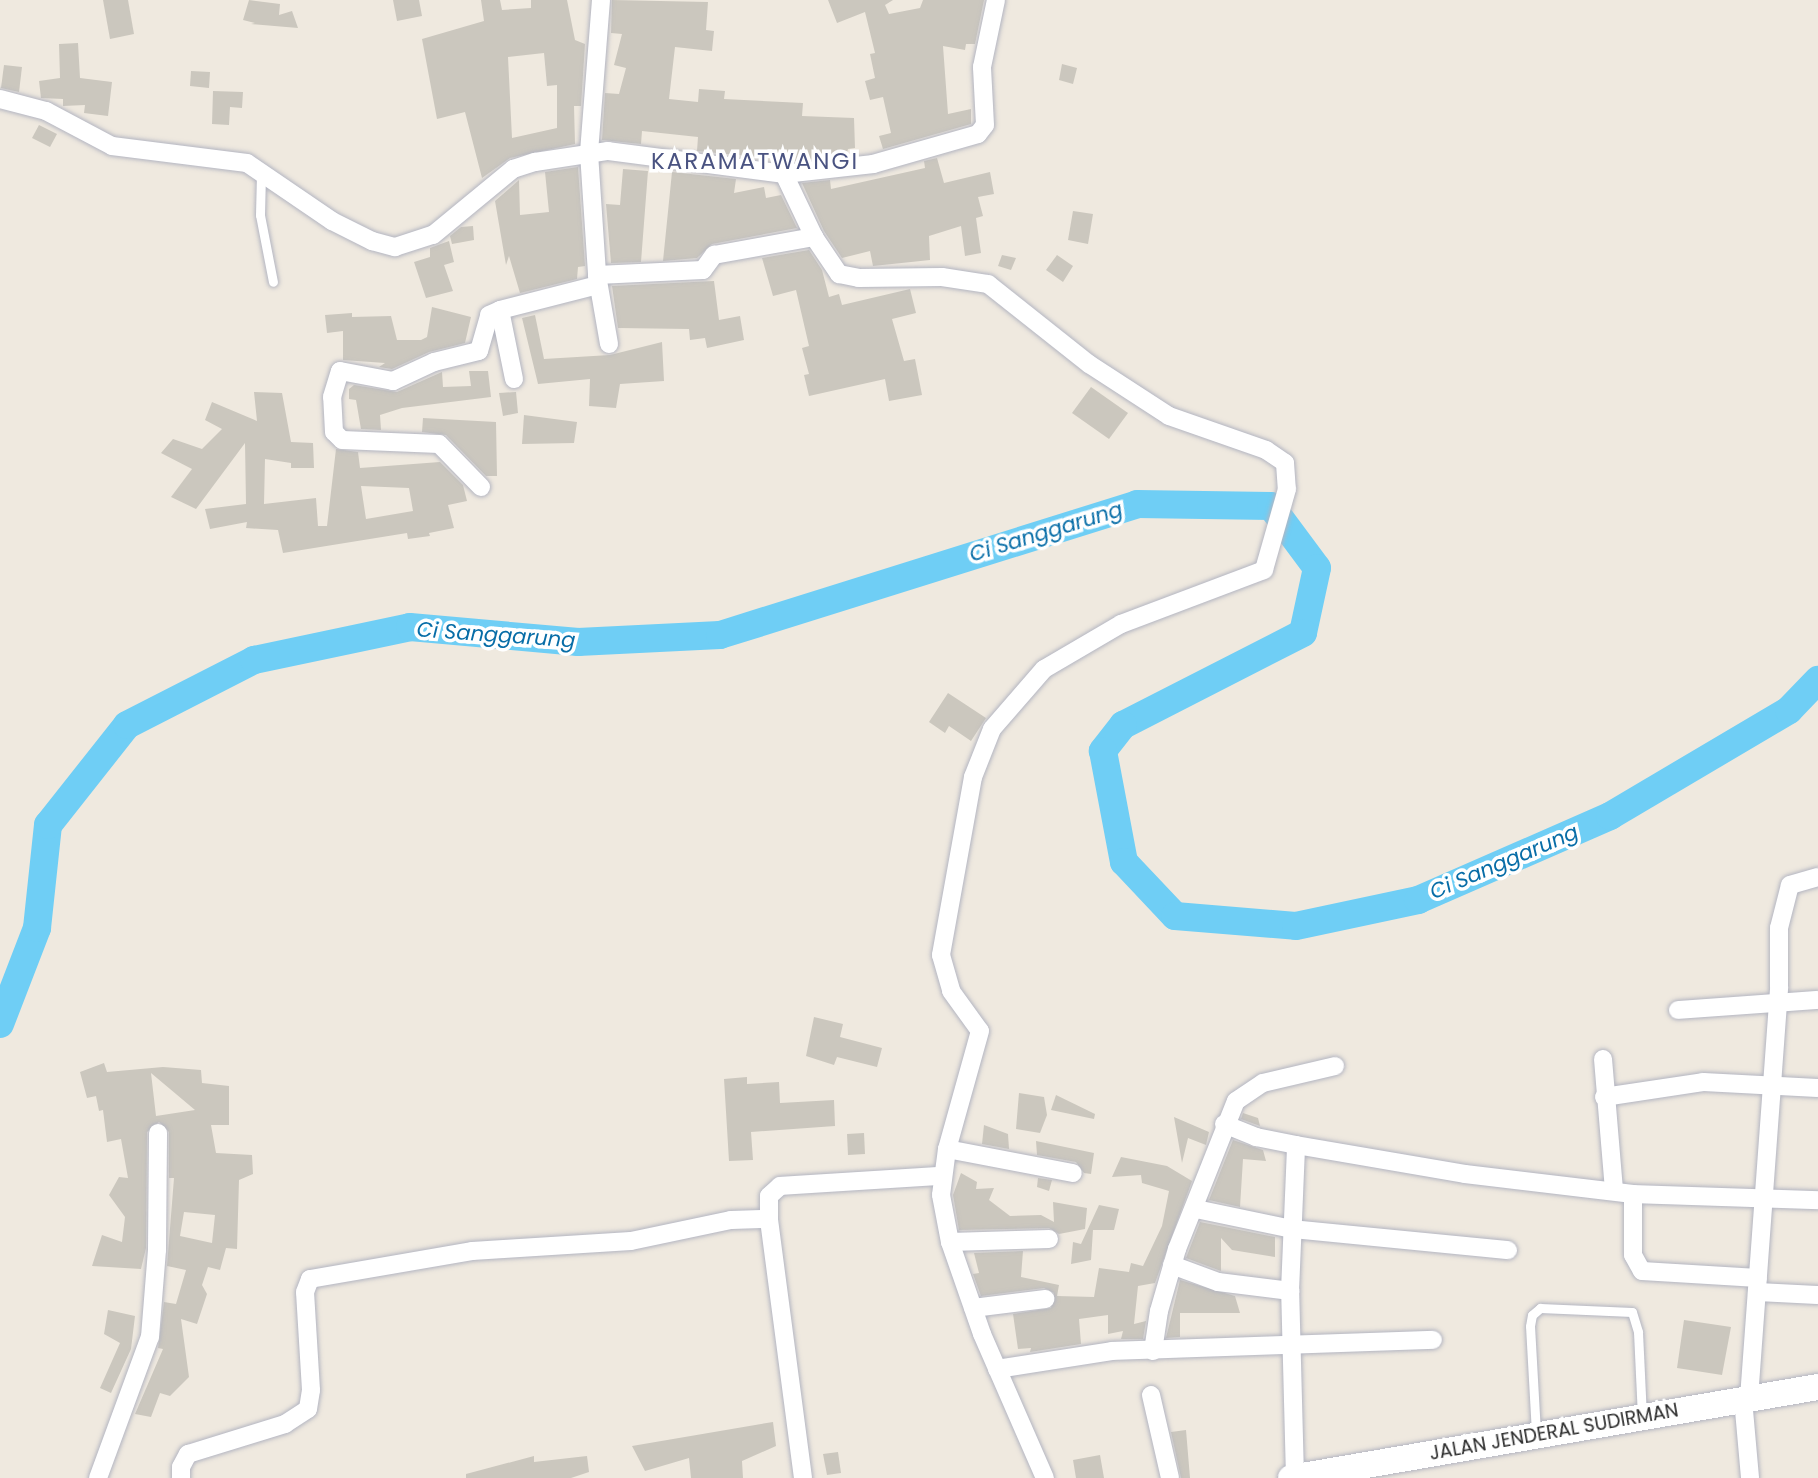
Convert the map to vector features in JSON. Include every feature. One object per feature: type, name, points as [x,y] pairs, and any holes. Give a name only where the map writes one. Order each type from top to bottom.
[{"type":"main road","name":"JALAN JENDERAL SUDIRMAN","points":[[1293,1478],[1818,1387]]},
{"type":"street","points":[[601,0],[589,153],[597,280],[609,344]]},
{"type":"street","points":[[0,99],[46,111],[112,146],[167,156],[232,159],[262,171],[332,221],[372,242],[395,247],[424,240],[445,228],[513,169],[589,153],[650,155],[784,174],[873,164],[978,134],[985,125],[982,67],[996,0]]},
{"type":"street","points":[[784,174],[814,237],[833,268],[848,277],[942,277],[988,284],[1089,364],[1169,416],[1280,458],[1285,463],[1287,489],[1264,570],[1121,624],[1060,658],[1024,689],[985,741],[973,777],[942,933],[941,955],[948,984],[980,1031],[941,1177],[950,1242],[997,1369],[1045,1478]]},
{"type":"street","points":[[481,486],[439,444],[342,440],[334,432],[332,397],[340,371],[393,381],[434,362],[479,351],[489,315],[500,310],[597,280],[702,270],[714,255],[814,237]]},
{"type":"street","points":[[500,310],[514,379]]},
{"type":"street","points":[[1750,1478],[1746,1399],[1773,1087],[1779,928],[1785,892],[1799,880],[1818,877]]},
{"type":"street","points":[[1678,1010],[1818,1000]]},
{"type":"street","points":[[1603,1059],[1604,1097],[1614,1191]]},
{"type":"street","points":[[1149,1351],[1172,1265],[1196,1209],[1224,1124],[1236,1101],[1252,1088],[1335,1066]]},
{"type":"street","points":[[1604,1097],[1703,1082],[1818,1088]]},
{"type":"street","points":[[1224,1124],[1256,1137],[1465,1174],[1633,1194],[1763,1201],[1818,1200]]},
{"type":"street","points":[[98,1478],[150,1338],[157,1250],[158,1133]]},
{"type":"street","points":[[1293,1478],[1290,1291],[1296,1144]]},
{"type":"street","points":[[947,1149],[1073,1173]]},
{"type":"street","points":[[803,1478],[769,1219],[769,1195],[780,1186],[941,1177]]},
{"type":"street","points":[[1633,1194],[1633,1255],[1642,1271],[1818,1295]]},
{"type":"street","points":[[1196,1209],[1292,1228],[1508,1250]]},
{"type":"street","points":[[181,1478],[181,1466],[188,1454],[285,1424],[308,1409],[311,1390],[305,1292],[310,1279],[472,1251],[631,1241],[731,1220],[769,1219]]},
{"type":"street","points":[[950,1242],[1049,1240]]},
{"type":"street","points":[[1172,1265],[1218,1282],[1290,1291]]},
{"type":"street","points":[[973,1308],[1045,1299]]},
{"type":"street","points":[[997,1369],[1082,1355],[1433,1340]]},
{"type":"street","points":[[1151,1395],[1170,1478]]},
{"type":"lane","points":[[262,171],[260,215],[274,282]]},
{"type":"lane","points":[[1536,1436],[1530,1326],[1532,1315],[1540,1308],[1632,1312],[1638,1332],[1642,1417]]},
{"type":"building","points":[[103,0],[128,0],[134,34],[110,39]]},
{"type":"building","points":[[249,0],[280,4],[279,15],[292,11],[298,28],[251,24],[255,23],[243,20]]},
{"type":"building","points":[[393,0],[419,0],[422,16],[397,21]]},
{"type":"building","points":[[481,0],[500,0],[502,10],[531,8],[531,0],[567,0],[575,40],[585,44],[581,106],[574,106],[575,144],[510,158],[482,178],[465,112],[437,119],[422,39],[484,21]],"holes":[[[544,53],[547,86],[557,85],[557,128],[512,138],[508,57]]]},
{"type":"building","points":[[612,0],[708,2],[706,30],[714,31],[712,51],[675,47],[669,99],[698,102],[699,89],[725,91],[724,99],[803,103],[802,116],[854,118],[855,148],[848,149],[846,156],[795,161],[697,151],[698,137],[642,131],[641,144],[602,140],[605,93],[619,94],[626,68],[614,65],[622,34],[611,33]]},
{"type":"building","points":[[828,0],[893,0],[885,5],[889,14],[920,8],[923,0],[984,0],[975,44],[966,44],[965,50],[943,46],[948,114],[971,109],[971,124],[883,149],[879,136],[891,133],[883,97],[870,100],[865,81],[875,78],[870,54],[875,53],[865,12],[837,23]]},
{"type":"building","points":[[78,43],[80,78],[112,82],[108,116],[84,113],[85,105],[63,106],[63,99],[41,98],[39,81],[60,78],[59,44]]},
{"type":"building","points":[[1062,64],[1077,68],[1073,84],[1059,80]]},
{"type":"building","points":[[4,65],[22,67],[19,92],[1,88]]},
{"type":"building","points":[[191,71],[210,72],[209,88],[190,86]]},
{"type":"building","points":[[213,91],[243,92],[242,108],[230,107],[229,125],[212,124]]},
{"type":"building","points":[[39,125],[57,134],[50,147],[32,138]]},
{"type":"building","points":[[937,158],[944,183],[990,172],[994,194],[978,197],[983,216],[976,218],[981,253],[965,256],[961,226],[929,236],[930,260],[873,266],[870,251],[842,258],[824,231],[802,183],[830,180],[831,189],[925,168],[924,161]]},
{"type":"building","points":[[578,167],[585,266],[578,267],[577,279],[520,293],[509,256],[506,265],[495,201],[519,180],[520,215],[549,212],[545,172]]},
{"type":"building","points":[[623,169],[648,171],[641,262],[611,263],[606,204],[620,205]]},
{"type":"building","points":[[672,172],[736,179],[734,193],[764,187],[766,198],[781,195],[797,228],[712,244],[697,258],[663,261]]},
{"type":"building","points":[[1073,211],[1093,214],[1088,244],[1068,240]]},
{"type":"building","points":[[473,226],[474,240],[452,244],[450,236],[461,227]]},
{"type":"building","points":[[449,241],[454,262],[444,265],[453,291],[426,298],[414,262],[430,257],[430,248]]},
{"type":"building","points":[[809,250],[822,270],[829,297],[839,294],[842,305],[910,289],[916,313],[892,319],[904,361],[915,359],[922,395],[889,401],[885,379],[809,396],[804,375],[809,374],[802,348],[809,346],[796,290],[773,296],[762,258]]},
{"type":"building","points":[[1002,255],[1016,258],[1011,270],[998,266]]},
{"type":"building","points":[[1057,255],[1073,266],[1063,282],[1046,270]]},
{"type":"building","points":[[714,281],[719,320],[740,316],[744,340],[707,348],[705,338],[690,340],[689,329],[618,328],[612,286]]},
{"type":"building","points":[[432,307],[471,317],[465,343],[429,352],[392,369],[379,367],[385,363],[343,360],[343,331],[327,333],[325,315],[352,313],[352,317],[391,316],[397,340],[421,340],[427,337]]},
{"type":"building","points":[[535,315],[544,359],[610,355],[662,342],[664,381],[620,384],[616,408],[589,406],[590,379],[538,384],[522,318]]},
{"type":"building","points":[[469,371],[488,371],[491,397],[402,408],[380,415],[381,430],[361,429],[356,400],[349,399],[349,389],[354,385],[397,392],[442,372],[443,387],[471,386]]},
{"type":"building","points":[[1091,387],[1128,413],[1109,439],[1072,413]]},
{"type":"building","points":[[254,392],[282,393],[291,442],[313,443],[314,468],[291,468],[291,463],[265,459],[264,504],[316,498],[318,526],[327,526],[336,449],[358,452],[360,468],[440,462],[463,485],[467,501],[448,505],[454,528],[429,533],[430,536],[408,539],[407,533],[283,553],[278,530],[246,528],[247,522],[210,529],[205,509],[246,504],[245,443],[196,509],[171,497],[192,469],[161,453],[173,439],[202,449],[222,429],[205,420],[212,402],[257,421]],"holes":[[[361,486],[409,488],[413,511],[366,519]]]},
{"type":"building","points":[[516,392],[518,413],[503,416],[499,393]]},
{"type":"building","points":[[524,415],[577,422],[574,443],[522,444]]},
{"type":"building","points":[[423,418],[496,422],[497,476],[486,476],[446,435],[422,432]]},
{"type":"building","points":[[948,693],[986,718],[971,741],[949,726],[945,733],[929,722]]},
{"type":"building","points":[[814,1017],[843,1024],[840,1037],[882,1048],[877,1067],[837,1057],[834,1065],[806,1056]]},
{"type":"building","points":[[104,1063],[107,1072],[163,1067],[201,1070],[202,1083],[229,1086],[229,1125],[211,1125],[216,1153],[252,1155],[253,1174],[239,1180],[237,1249],[226,1248],[220,1270],[208,1267],[202,1285],[207,1294],[197,1324],[181,1319],[189,1377],[170,1396],[160,1393],[151,1417],[135,1414],[163,1349],[158,1348],[164,1302],[176,1304],[186,1270],[167,1266],[174,1178],[169,1178],[169,1132],[159,1122],[147,1132],[146,1248],[141,1269],[92,1266],[102,1235],[122,1242],[125,1217],[109,1195],[119,1177],[128,1178],[121,1139],[107,1142],[103,1110],[99,1111],[96,1096],[87,1098],[80,1072]],"holes":[[[151,1073],[195,1110],[156,1116]],[[184,1212],[215,1215],[212,1243],[180,1236]]]},
{"type":"building","points":[[747,1077],[747,1084],[779,1082],[780,1103],[834,1100],[835,1126],[751,1132],[753,1160],[729,1161],[724,1079]]},
{"type":"building","points":[[1019,1093],[1044,1097],[1047,1115],[1040,1133],[1016,1129]]},
{"type":"building","points":[[1056,1095],[1095,1114],[1094,1119],[1051,1110]]},
{"type":"building","points":[[1243,1113],[1258,1118],[1260,1126],[1241,1119]]},
{"type":"building","points":[[1174,1117],[1209,1132],[1206,1145],[1188,1138],[1182,1163]]},
{"type":"building","points":[[984,1125],[1008,1134],[1009,1149],[982,1144]]},
{"type":"building","points":[[864,1133],[865,1154],[848,1155],[847,1134]]},
{"type":"building","points":[[1233,1140],[1263,1150],[1266,1161],[1243,1159],[1240,1207],[1209,1200]]},
{"type":"building","points":[[1036,1141],[1094,1153],[1091,1174],[1084,1173],[1076,1162],[1037,1155]]},
{"type":"building","points":[[1121,1157],[1167,1166],[1192,1181],[1155,1283],[1138,1286],[1134,1324],[1146,1321],[1143,1339],[1121,1339],[1123,1331],[1108,1334],[1108,1315],[1079,1319],[1081,1344],[1030,1352],[1031,1348],[1018,1349],[1013,1314],[1051,1308],[1054,1293],[1044,1288],[981,1296],[973,1274],[979,1273],[974,1253],[1023,1251],[1021,1277],[1059,1285],[1057,1296],[1094,1297],[1099,1268],[1129,1272],[1131,1263],[1143,1266],[1162,1226],[1169,1191],[1142,1183],[1141,1175],[1112,1177]]},
{"type":"building","points":[[961,1173],[977,1182],[976,1189],[994,1188],[989,1200],[1010,1216],[1041,1215],[1054,1222],[1053,1202],[1087,1208],[1085,1229],[1059,1234],[1049,1228],[959,1230],[953,1195]]},
{"type":"building","points":[[1038,1178],[1052,1180],[1049,1191],[1037,1187]]},
{"type":"building","points":[[1099,1205],[1119,1209],[1114,1230],[1093,1230],[1091,1260],[1071,1264],[1073,1242],[1081,1244]]},
{"type":"building","points":[[1200,1222],[1275,1237],[1275,1257],[1232,1250],[1221,1238],[1221,1271],[1186,1258]]},
{"type":"building","points":[[1180,1280],[1235,1296],[1240,1313],[1180,1313],[1180,1337],[1166,1338]]},
{"type":"building","points":[[108,1310],[135,1316],[131,1349],[111,1393],[100,1388],[120,1343],[104,1334]]},
{"type":"building","points":[[1684,1320],[1731,1327],[1722,1375],[1677,1368]]},
{"type":"building","points":[[773,1422],[776,1446],[742,1461],[743,1478],[691,1478],[689,1458],[645,1471],[632,1446]]},
{"type":"building","points":[[1186,1430],[1190,1478],[1181,1478],[1171,1432]]},
{"type":"building","points":[[838,1452],[841,1473],[827,1475],[823,1454]]},
{"type":"building","points":[[1100,1455],[1104,1478],[1076,1478],[1073,1460]]},
{"type":"building","points":[[534,1456],[534,1462],[587,1456],[589,1472],[571,1478],[466,1478],[466,1474]]},
{"type":"waterway","name":"Ci Sanggarung","points":[[0,1024],[37,928],[48,825],[127,725],[254,660],[410,627],[578,642],[720,635],[1137,504],[1271,506],[1317,568],[1303,633],[1123,725],[1103,751],[1124,862],[1175,916],[1296,926],[1418,900],[1610,816],[1789,710],[1818,680]]},
{"type":"district","name":"KARAMATWANGI","points":[[755,161]]}]
